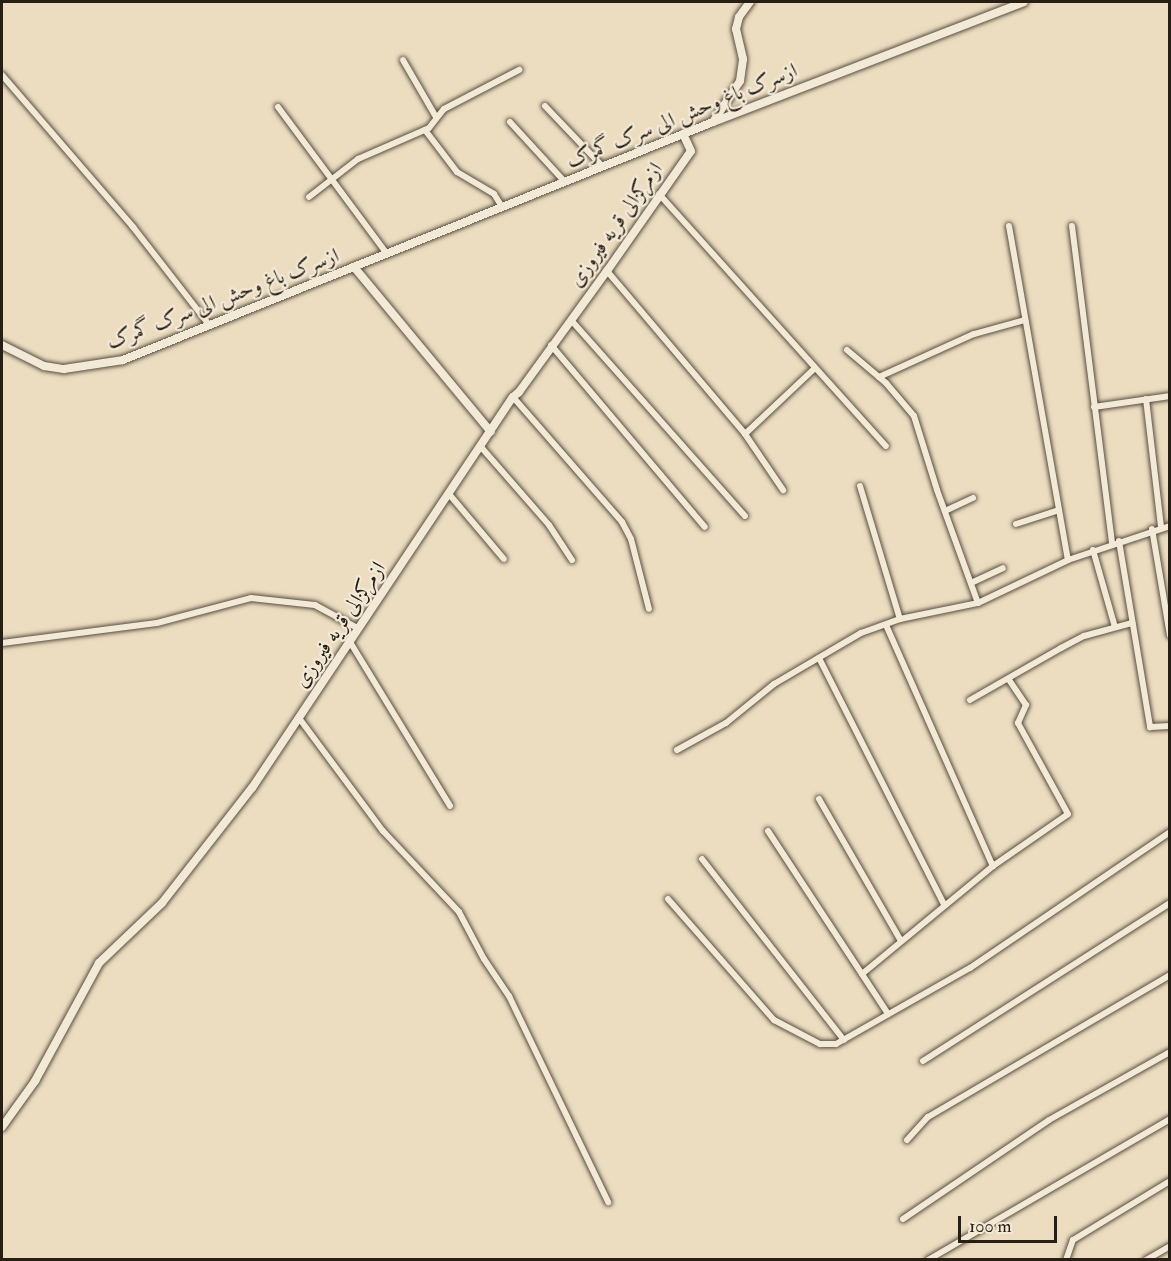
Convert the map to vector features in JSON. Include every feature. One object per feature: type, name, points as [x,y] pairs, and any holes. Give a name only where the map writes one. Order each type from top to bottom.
[{"type":"main road","points":[[713,122],[740,81],[743,59],[736,29],[740,17],[750,2]]},
{"type":"main road","name":"ازسرک باغ وحش الی سرک گمرک","points":[[2,345],[44,366],[76,369],[123,360],[713,122],[1024,2]]},
{"type":"main road","name":"ازمرکزالی قریه فیروزی","points":[[2,1127],[35,1081],[99,963],[162,903],[252,788],[513,397],[519,392],[607,271],[691,151],[683,134]]},
{"type":"main road","name":"ازسرک باغ وحش الی سرک گمرک","points":[[354,267],[491,432]]},
{"type":"street","points":[[403,60],[436,117]]},
{"type":"street","points":[[309,197],[358,159],[425,130],[433,125],[436,117],[444,109],[519,69]]},
{"type":"street","points":[[2,75],[133,227],[210,326]]},
{"type":"street","points":[[545,106],[603,166]]},
{"type":"street","points":[[278,107],[387,254]]},
{"type":"street","points":[[510,122],[565,182]]},
{"type":"street","points":[[425,130],[457,172],[491,191],[502,207]]},
{"type":"street","points":[[659,194],[886,446]]},
{"type":"street","points":[[1009,226],[1068,560]]},
{"type":"street","points":[[1072,226],[1094,406],[1150,727],[1170,726]]},
{"type":"street","points":[[607,271],[745,434],[783,490]]},
{"type":"street","points":[[571,320],[745,516]]},
{"type":"street","points":[[879,377],[974,334],[1025,320]]},
{"type":"street","points":[[551,345],[705,527]]},
{"type":"street","points":[[847,350],[879,377],[914,416],[978,603]]},
{"type":"street","points":[[745,434],[815,368]]},
{"type":"street","points":[[1094,406],[1170,396]]},
{"type":"street","points":[[513,397],[617,514],[631,539],[649,609]]},
{"type":"street","points":[[1146,399],[1161,527]]},
{"type":"street","points":[[481,447],[549,525],[572,560]]},
{"type":"street","points":[[860,486],[900,619]]},
{"type":"street","points":[[449,494],[504,559]]},
{"type":"street","points":[[945,511],[973,498]]},
{"type":"street","points":[[1016,524],[1059,510]]},
{"type":"street","points":[[677,750],[726,723],[774,684],[861,633],[900,619],[978,603],[1068,560],[1152,529],[1170,526]]},
{"type":"street","points":[[1152,529],[1170,635]]},
{"type":"street","points":[[1093,550],[1115,627]]},
{"type":"street","points":[[971,583],[1003,568]]},
{"type":"street","points":[[2,643],[157,623],[252,598],[315,605],[359,629]]},
{"type":"street","points":[[970,700],[1009,680],[1061,648],[1115,627],[1132,623]]},
{"type":"street","points":[[886,625],[993,866]]},
{"type":"street","points":[[350,642],[450,806]]},
{"type":"street","points":[[819,658],[944,904]]},
{"type":"street","points":[[862,974],[944,904],[993,866],[1068,814],[1018,723],[1026,705],[1009,680]]},
{"type":"street","points":[[299,718],[383,831],[459,912],[484,959],[509,996],[608,1202]]},
{"type":"street","points":[[819,799],[901,941]]},
{"type":"street","points":[[768,831],[888,1014]]},
{"type":"street","points":[[668,899],[774,1020],[820,1044],[836,1044],[970,968],[1170,832]]},
{"type":"street","points":[[702,859],[844,1040]]},
{"type":"street","points":[[923,1061],[1170,903]]},
{"type":"street","points":[[907,1140],[928,1118],[1170,975]]},
{"type":"street","points":[[903,1219],[1049,1120],[1170,1052]]},
{"type":"street","points":[[928,1260],[1170,1119]]},
{"type":"street","points":[[1066,1260],[1072,1240],[1170,1181]]},
{"type":"street","points":[[1146,1260],[1170,1246]]}]
